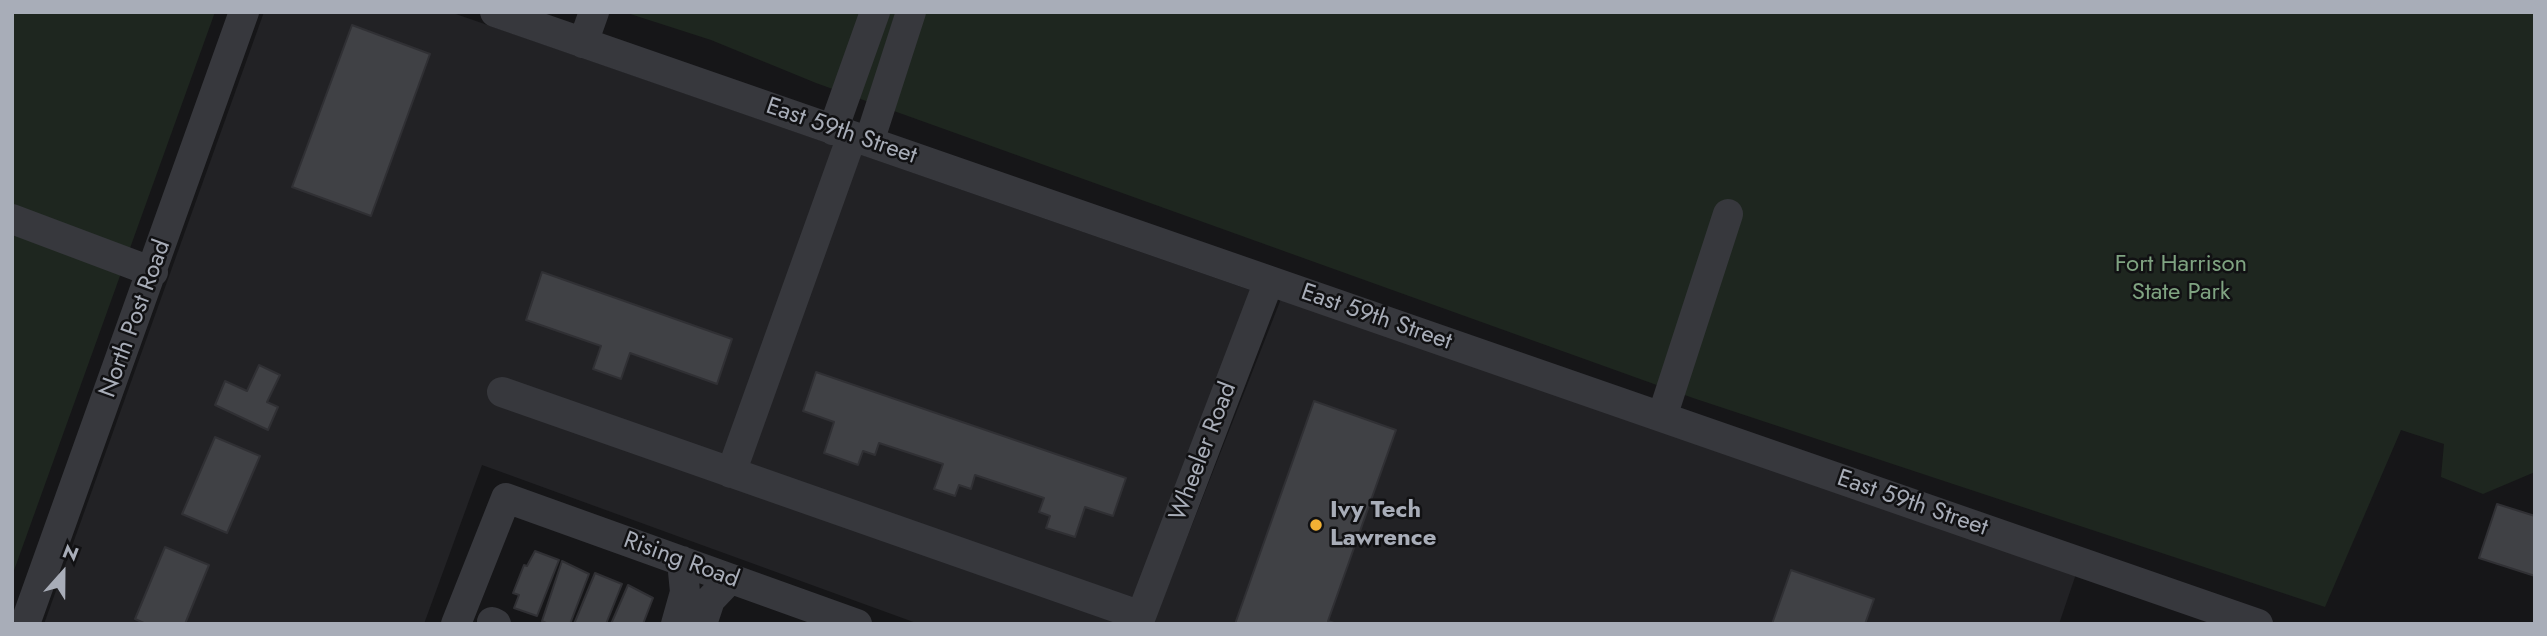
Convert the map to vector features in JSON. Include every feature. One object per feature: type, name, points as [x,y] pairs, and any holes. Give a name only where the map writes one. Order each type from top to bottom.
[{"type":"street","name":"North Post Road","points":[[25,624],[244,12]]},
{"type":"street","name":"East 59th Street","points":[[495,12],[2258,624]]},
{"type":"street","points":[[583,43],[594,12]]},
{"type":"street","points":[[851,136],[875,12]]},
{"type":"street","points":[[732,472],[851,136],[911,12]]},
{"type":"street","points":[[1662,417],[1728,214]]},
{"type":"street","points":[[12,219],[153,272]]},
{"type":"street","name":"Wheeler Road","points":[[1139,620],[1269,281]]},
{"type":"street","points":[[502,392],[732,472],[1139,620]]},
{"type":"street","name":"Rising Road","points":[[456,624],[506,498],[857,624]]},
{"type":"street","points":[[676,624],[685,592],[682,561]]},
{"type":"street","points":[[702,624],[710,600],[730,579]]},
{"type":"shaded area","points":[[264,12],[450,12],[1253,291],[1127,624],[919,624],[482,465],[424,624],[44,624]]},
{"type":"shaded area","points":[[1281,299],[2076,574],[2059,624],[1153,624]]},
{"type":"green space","points":[[12,12],[215,12],[12,576]]},
{"type":"green space","name":"Fort Harrison State Park","points":[[624,12],[2535,12],[2535,472],[2483,494],[2441,477],[2444,444],[2401,430],[2325,607],[1693,398],[816,83],[711,40]]},
{"type":"building","points":[[352,25],[430,54],[371,216],[292,187]]},
{"type":"building","points":[[542,272],[732,339],[717,384],[630,353],[621,379],[593,369],[601,346],[526,320]]},
{"type":"building","points":[[259,365],[280,375],[267,402],[278,407],[268,430],[215,405],[225,381],[247,391]]},
{"type":"building","points":[[816,372],[1126,478],[1113,516],[1085,507],[1075,537],[1046,528],[1050,516],[1039,512],[1044,498],[975,475],[971,489],[959,485],[955,496],[934,489],[943,464],[879,443],[875,455],[863,451],[858,465],[824,453],[834,422],[803,411]]},
{"type":"building","name":"Ivy Tech Lawrence","points":[[1314,401],[1396,430],[1328,621],[1337,624],[1235,624]]},
{"type":"building","points":[[215,437],[260,456],[227,533],[182,514]]},
{"type":"building","points":[[2497,504],[2535,516],[2535,576],[2479,558]]},
{"type":"building","points":[[165,547],[209,565],[185,624],[146,624],[135,619]]},
{"type":"building","points":[[535,551],[559,560],[537,616],[514,608],[519,595],[513,593],[524,565],[527,566]]},
{"type":"building","points":[[562,561],[589,574],[570,624],[548,624],[542,621]]},
{"type":"building","points":[[1791,570],[1874,599],[1865,624],[1772,624]]},
{"type":"building","points":[[595,573],[622,584],[606,624],[574,624]]},
{"type":"building","points":[[628,585],[653,598],[643,624],[611,624]]},
{"type":"place","name":"Ivy Tech Lawrence","points":[[1316,525]]}]
